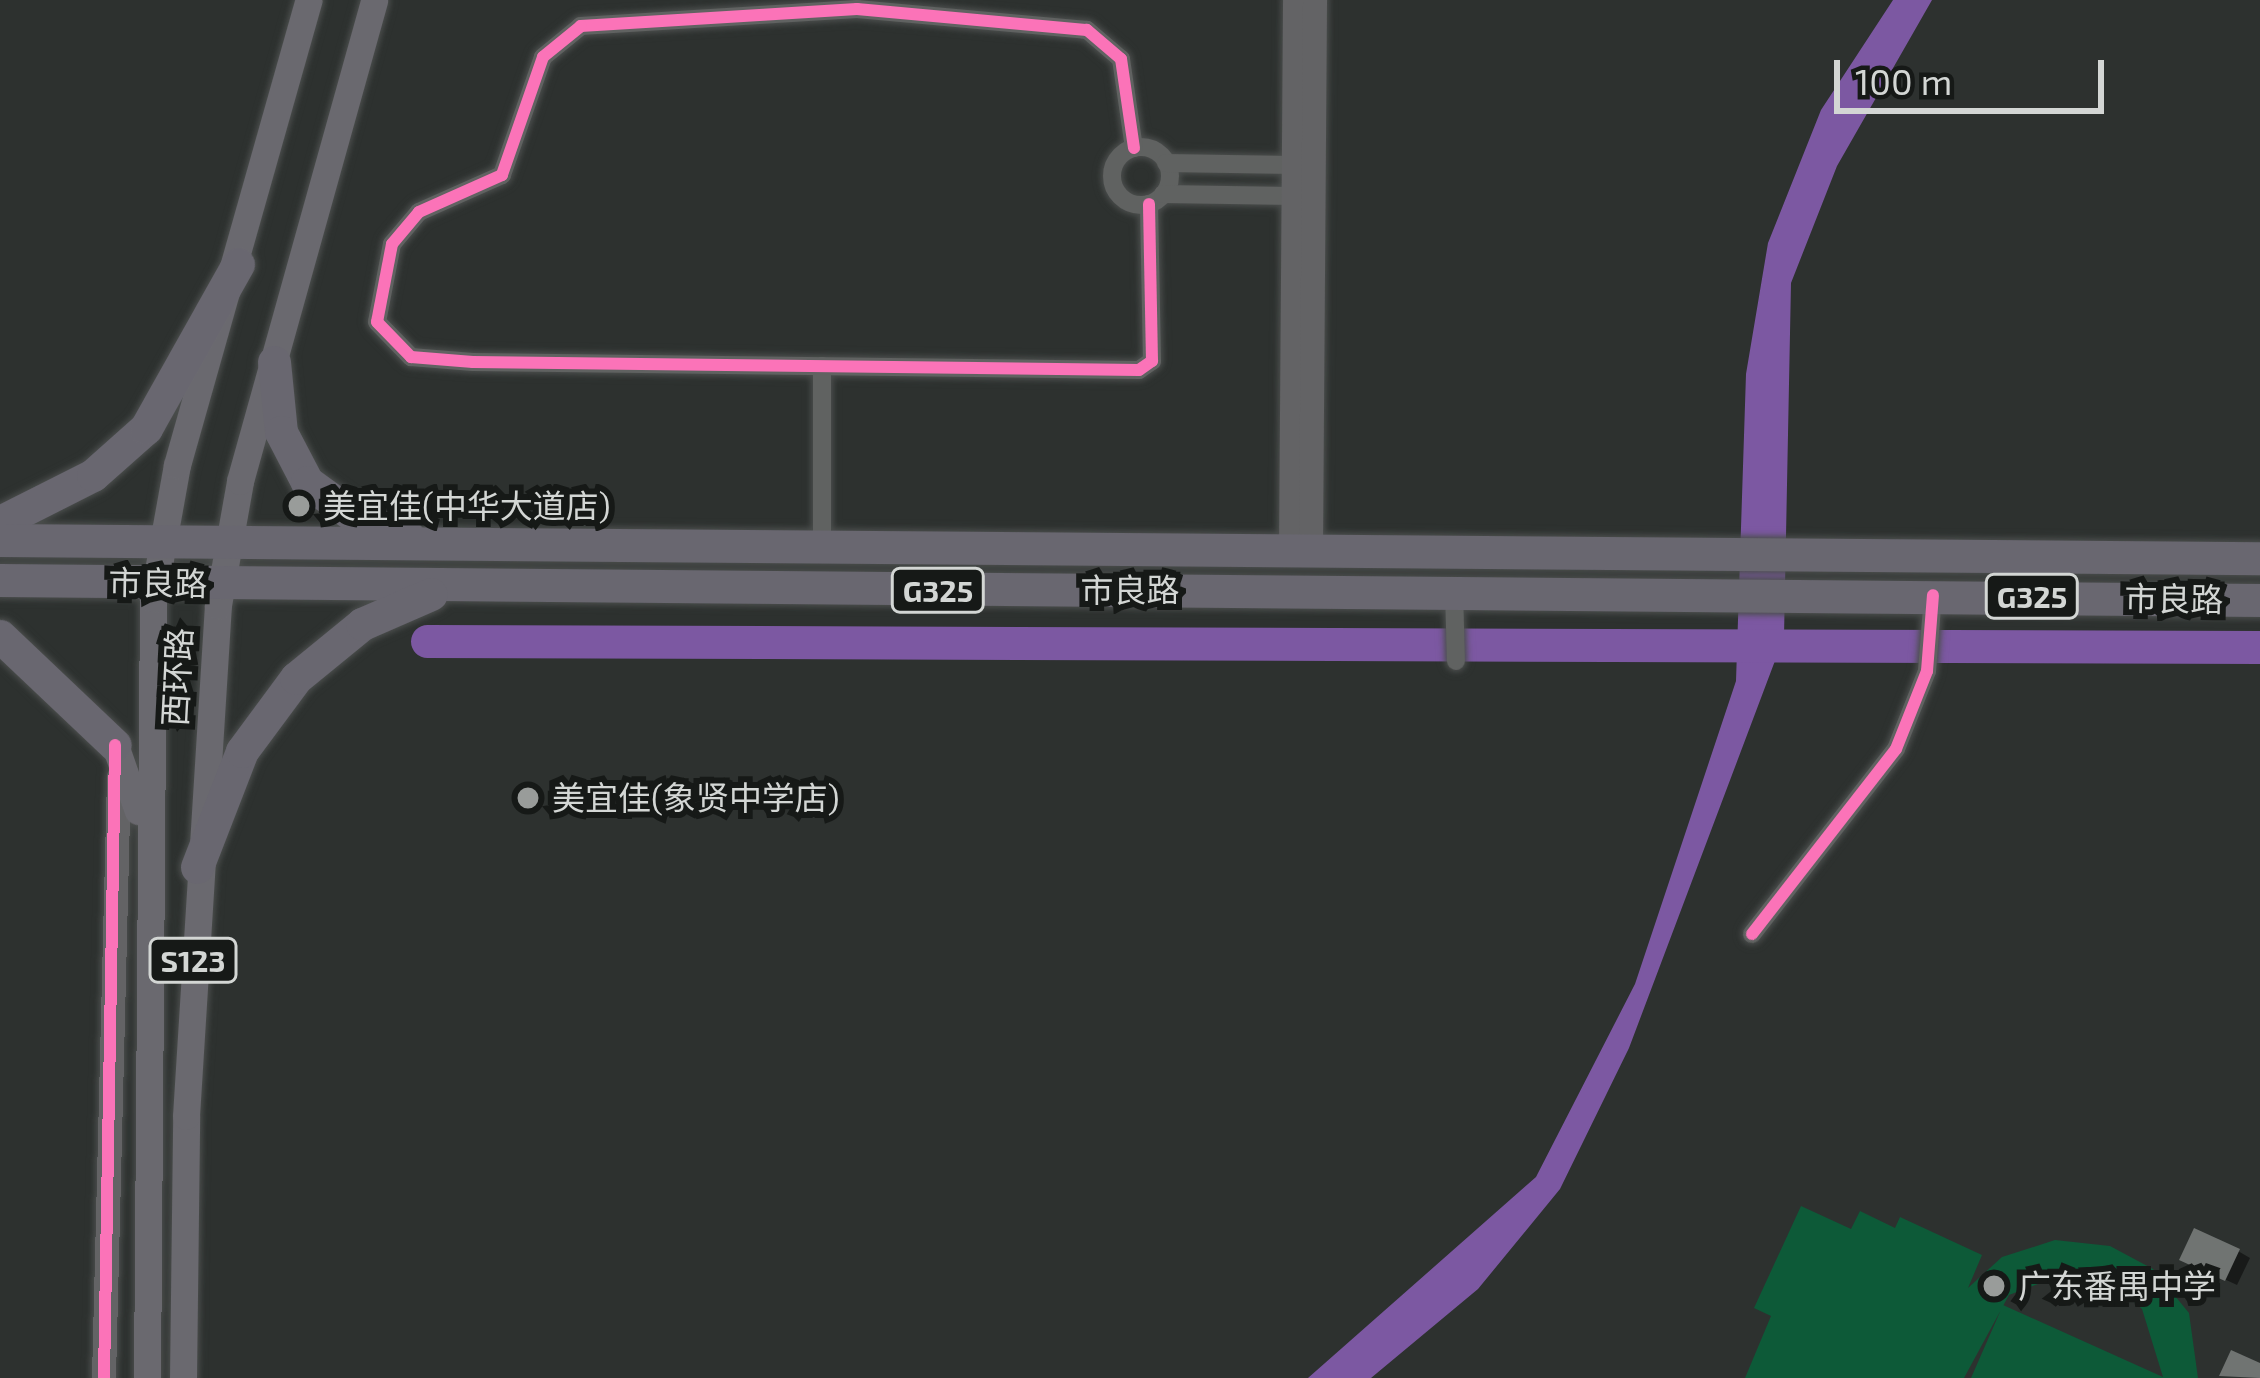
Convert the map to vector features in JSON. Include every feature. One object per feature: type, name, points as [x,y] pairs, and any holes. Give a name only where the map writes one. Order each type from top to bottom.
[{"type":"highway","points":[[0,522],[94,475],[146,428],[238,264]]},
{"type":"highway","points":[[274,362],[280,432],[307,482],[358,518],[443,545]]},
{"type":"highway","name":"市良路","points":[[0,540],[822,549],[1719,548],[2260,558]]},
{"type":"highway","points":[[197,867],[242,751],[296,678],[362,624],[474,586],[484,546]]},
{"type":"highway","name":"市良路","points":[[0,580],[1455,599],[1804,588],[1932,603],[2260,600]]},
{"type":"highway","points":[[0,636],[115,746]]},
{"type":"main road","name":"西环路","points":[[147,1378],[149,844],[156,583],[163,542],[309,0]]},
{"type":"main road","name":"西环路","points":[[183,1378],[197,867],[222,584],[274,362],[374,0]]},
{"type":"main road","points":[[115,746],[149,844]]},
{"type":"street","points":[[1295,0],[1293,196],[1301,550]]},
{"type":"street","points":[[1301,550],[1315,0]]},
{"type":"street","points":[[1166,163],[1156,199],[1148,368],[411,357],[377,322],[381,275],[418,212],[502,175],[543,57],[581,26],[857,9],[1087,30],[1121,59],[1134,148],[1112,181],[1121,197],[1156,199],[1293,196]]},
{"type":"street","points":[[1134,148],[1166,163],[1293,165]]},
{"type":"street","points":[[822,366],[822,549]]},
{"type":"street","points":[[1455,599],[1456,661]]},
{"type":"street","points":[[1752,934],[1896,749],[1927,671],[1932,603]]},
{"type":"street","points":[[104,1378],[115,746]]},
{"type":"green space","points":[[1801,1206],[1851,1229],[1860,1211],[1895,1228],[1900,1217],[1982,1255],[1968,1288],[2002,1257],[2055,1240],[2110,1246],[2153,1269],[2189,1313],[2198,1378],[1971,1378],[2001,1311],[1964,1378],[1745,1378],[1771,1316],[1754,1308]],"holes":[[[2064,1274],[2120,1289],[2142,1309],[2163,1377],[2003,1305],[2009,1295]]]},
{"type":"shaded area","points":[[1893,0],[1932,0],[1837,166],[1791,283],[1784,637],[1629,1048],[1560,1189],[1478,1289],[1371,1378],[1308,1378],[1536,1177],[1635,984],[1736,681],[1746,374],[1768,243],[1821,110]]},
{"type":"building","points":[[2194,1228],[2240,1249],[2225,1281],[2179,1260]]},
{"type":"building","points":[[2231,1350],[2260,1363],[2260,1378],[2219,1376]]},
{"type":"waterway","points":[[427,641],[2260,647]]},
{"type":"cycle path","points":[[1134,148],[1121,59],[1087,30],[857,9],[581,26],[543,57],[502,175],[419,212],[392,244],[377,322],[411,357],[473,362],[1139,370],[1152,361],[1149,204]]},
{"type":"cycle path","points":[[1752,934],[1896,749],[1927,671],[1933,595]]},
{"type":"cycle path","points":[[104,1378],[115,745]]},
{"type":"place","name":"美宜佳(中华大道店)","points":[[299,506]]},
{"type":"place","name":"美宜佳(象贤中学店)","points":[[528,798]]},
{"type":"place","name":"广东番禺中学","points":[[1994,1286]]}]
